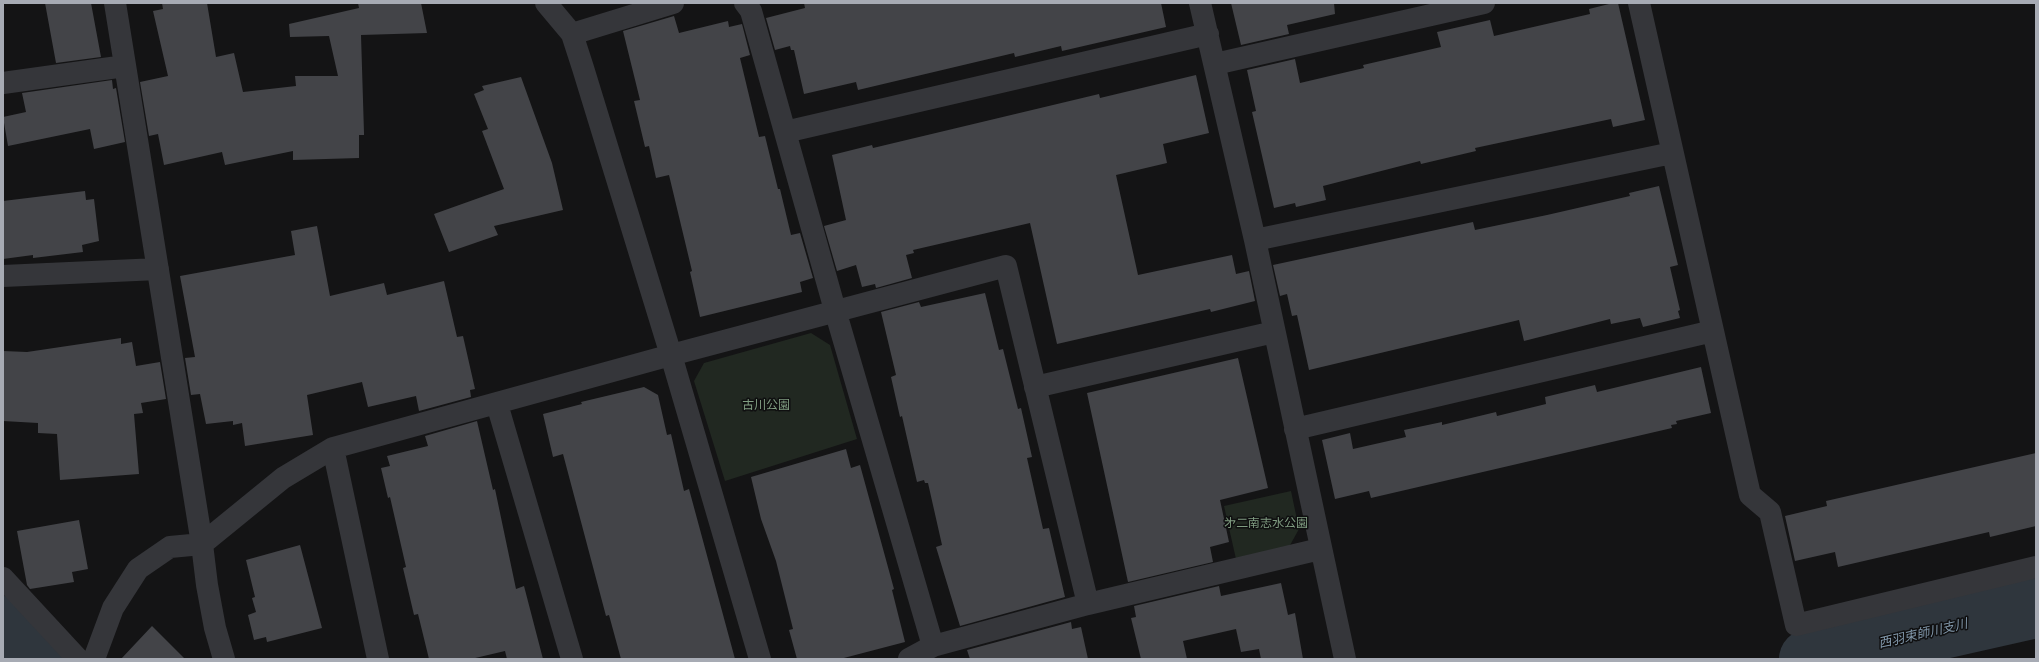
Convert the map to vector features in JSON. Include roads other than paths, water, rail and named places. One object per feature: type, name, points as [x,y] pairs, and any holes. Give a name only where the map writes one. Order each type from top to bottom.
[{"type":"street","points":[[115,3],[214,621],[224,659]]},
{"type":"street","points":[[546,3],[572,34],[671,355],[760,659]]},
{"type":"street","points":[[572,34],[673,3]]},
{"type":"street","points":[[745,3],[751,11],[834,310],[932,646]]},
{"type":"street","points":[[1200,3],[1255,240],[1320,549],[1345,659]]},
{"type":"street","points":[[1215,64],[1484,3]]},
{"type":"street","points":[[1639,3],[1750,496],[1770,512],[1796,625],[2036,567]]},
{"type":"street","points":[[785,132],[1208,34]]},
{"type":"street","points":[[3,83],[125,66]]},
{"type":"street","points":[[1255,240],[1672,153]]},
{"type":"street","points":[[94,659],[113,608],[138,569],[170,547],[202,544],[283,478],[333,448],[834,310],[1006,266],[1088,604]]},
{"type":"street","points":[[3,276],[158,269]]},
{"type":"street","points":[[1295,429],[1713,331]]},
{"type":"street","points":[[1035,387],[1274,332]]},
{"type":"street","points":[[496,404],[572,659]]},
{"type":"street","points":[[333,448],[378,659]]},
{"type":"street","points":[[909,659],[932,646],[1088,604],[1320,549]]},
{"type":"street","points":[[3,578],[78,659]]},
{"type":"waterway","name":"西羽束師川支川","points":[[1809,659],[2036,608]]},
{"type":"waterway","name":"西羽束師川支川","points":[[3,626],[34,659]]},
{"type":"park label","name":"古川公園","points":[[766,406]]},
{"type":"park label","name":"㐧二南志水公園","points":[[1266,524]]}]
